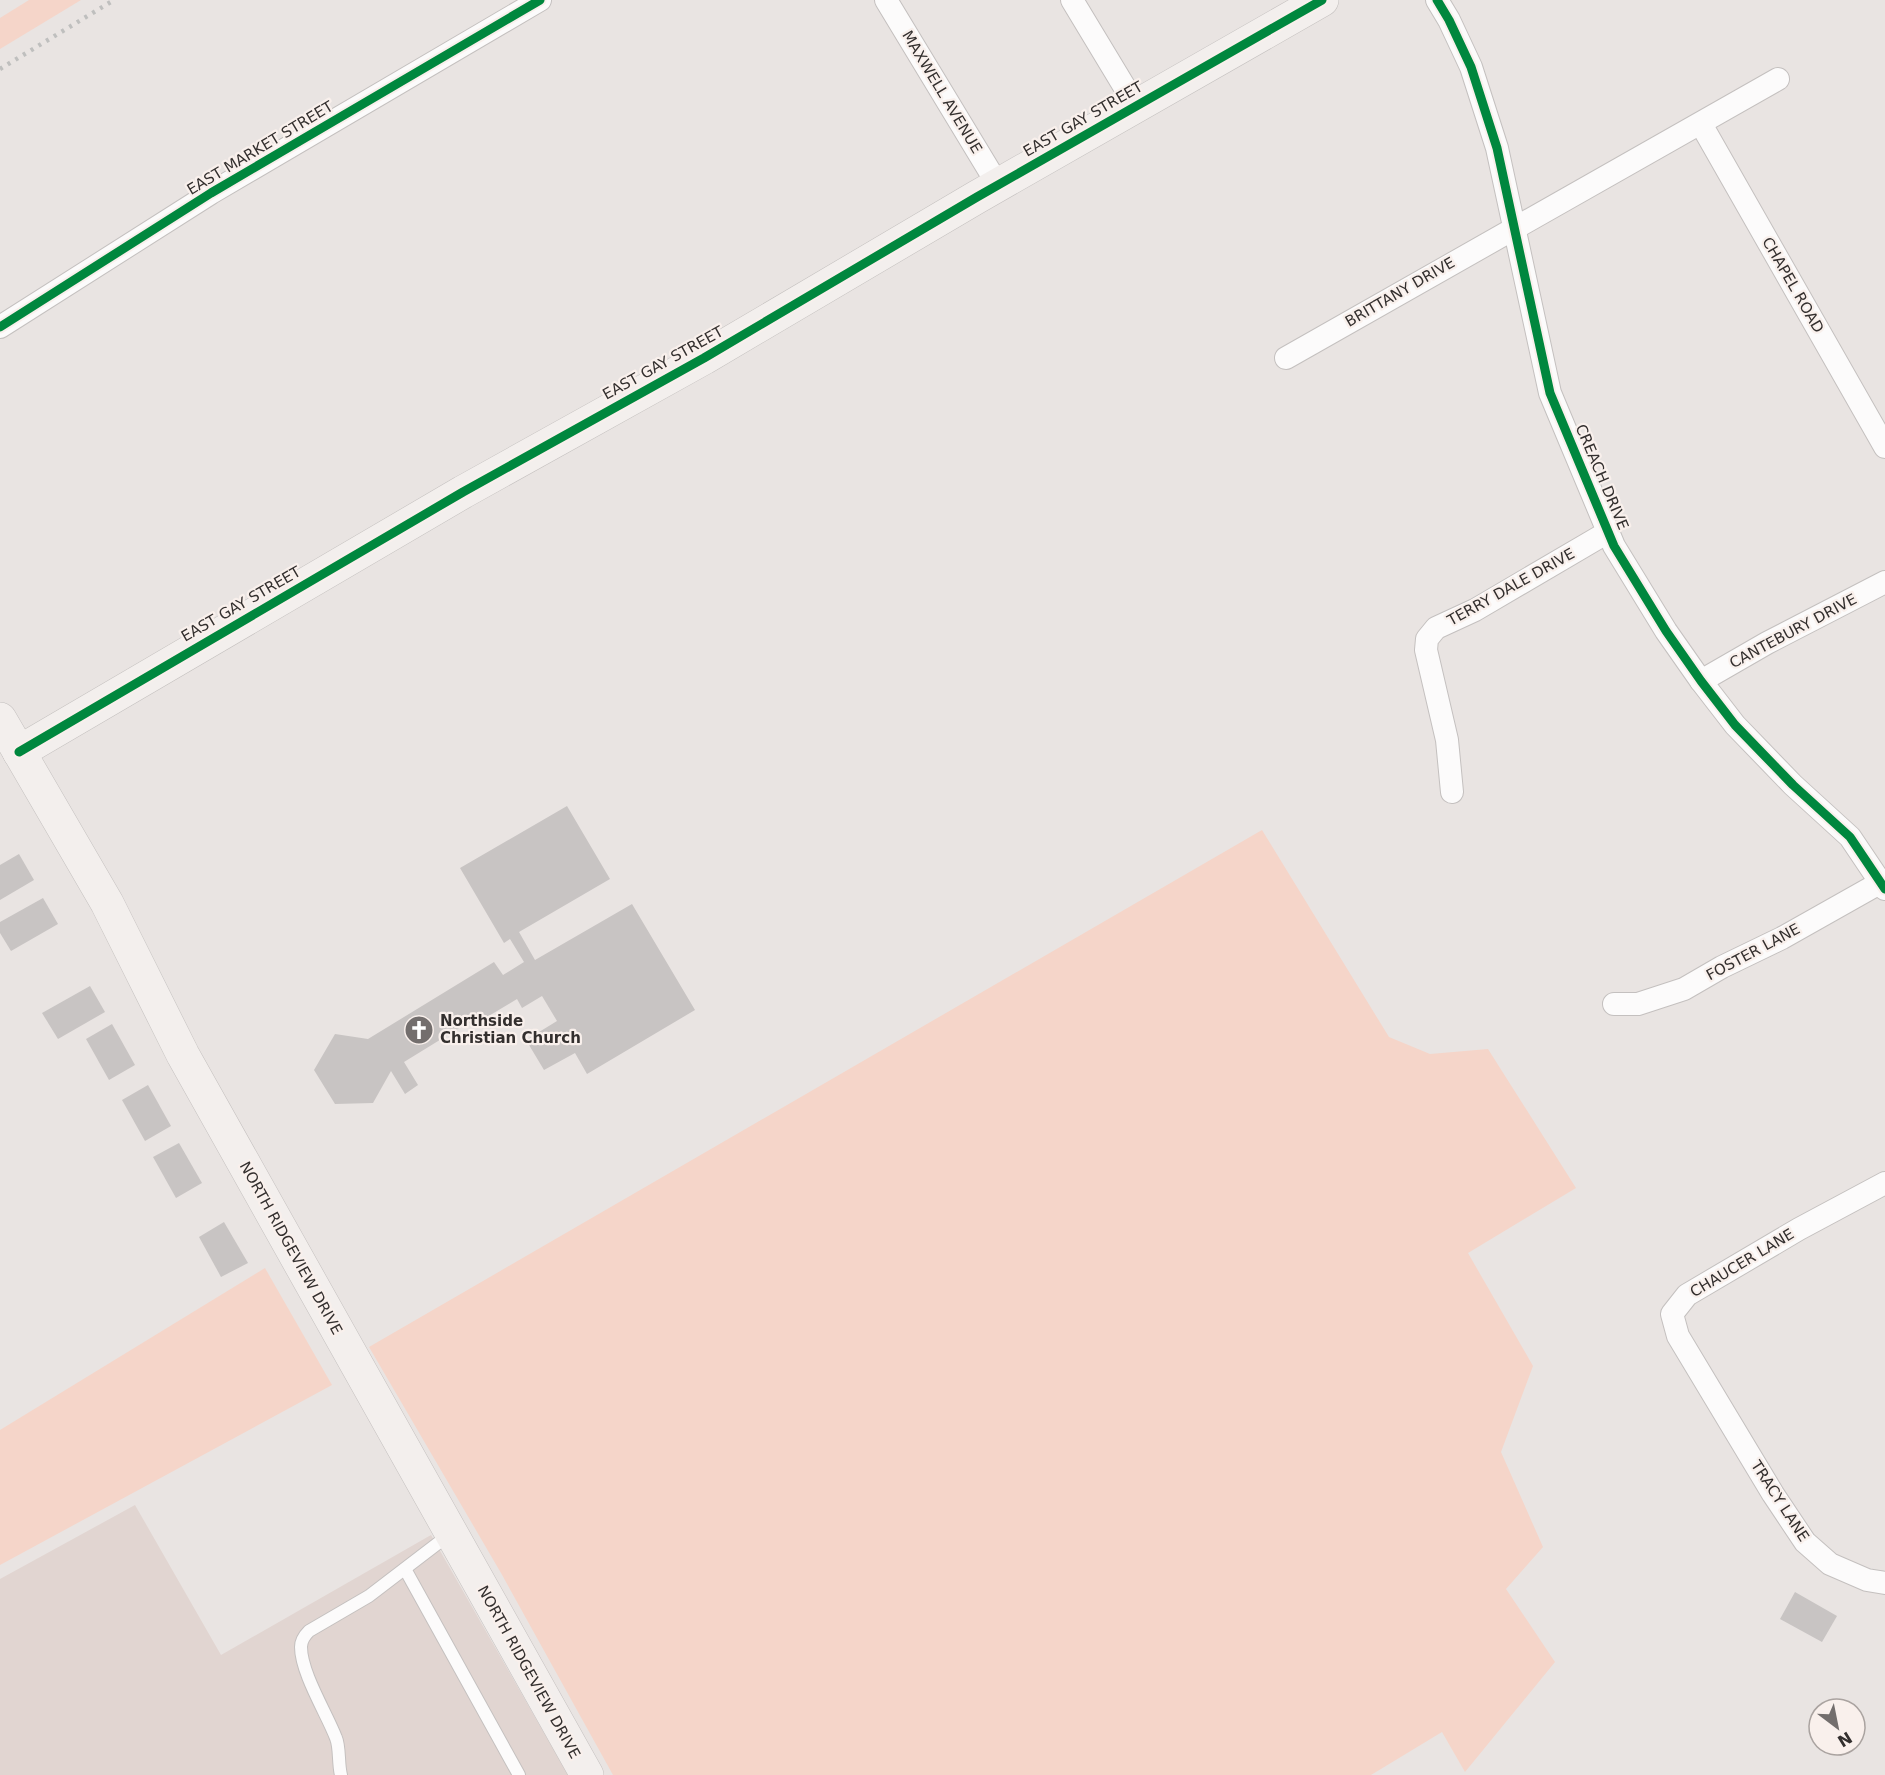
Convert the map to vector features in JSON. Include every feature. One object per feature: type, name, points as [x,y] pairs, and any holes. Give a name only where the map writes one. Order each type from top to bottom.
[{"type":"main road","name":"EAST GAY STREET","points":[[9,758],[463,492],[704,358],[998,185],[1322,0]]},
{"type":"main road","name":"NORTH RIDGEVIEW DRIVE","points":[[0,719],[9,758],[107,903],[183,1055],[451,1533],[579,1769]]},
{"type":"street","name":"EAST MARKET STREET","points":[[0,327],[211,194],[540,0]]},
{"type":"street","name":"MAXWELL AVENUE","points":[[886,0],[998,185]]},
{"type":"street","points":[[1072,0],[1136,106]]},
{"type":"street","name":"CREACH DRIVE","points":[[1437,0],[1471,67],[1497,148],[1550,393],[1614,546],[1666,631],[1735,726],[1850,837],[1884,884]]},
{"type":"street","points":[[1514,227],[1701,124],[1778,78]]},
{"type":"street","name":"CHAPEL ROAD","points":[[1701,124],[1885,447]]},
{"type":"street","name":"BRITTANY DRIVE","points":[[1286,358],[1514,227]]},
{"type":"street","name":"TERRY DALE DRIVE","points":[[1452,792],[1447,741],[1426,650],[1427,639],[1436,628],[1475,610],[1608,532]]},
{"type":"street","name":"CANTEBURY DRIVE","points":[[1701,681],[1767,643],[1885,582]]},
{"type":"street","name":"FOSTER LANE","points":[[1614,1004],[1638,1004],[1684,989],[1722,967],[1884,884]]},
{"type":"street","name":"CHAUCER LANE","points":[[1743,1443],[1678,1336],[1672,1314],[1687,1295],[1799,1229],[1885,1183]]},
{"type":"street","name":"TRACY LANE","points":[[1743,1443],[1805,1542],[1830,1564],[1867,1580],[1885,1583]]},
{"type":"lane","points":[[341,1775],[338,1742],[304,1664],[301,1646],[304,1636],[369,1596],[451,1533]]},
{"type":"lane","points":[[405,1569],[519,1775]]},
{"type":"shaded area","points":[[29,0],[81,0],[0,49],[0,18]]},
{"type":"shaded area","points":[[1262,830],[1389,1037],[1430,1054],[1488,1049],[1576,1188],[1468,1253],[1533,1366],[1501,1452],[1543,1547],[1506,1589],[1555,1662],[1465,1772],[1442,1732],[1371,1775],[613,1775],[501,1573],[369,1347]]},
{"type":"shaded area","points":[[265,1268],[332,1385],[0,1565],[0,1430]]},
{"type":"shaded area","points":[[135,1505],[221,1655],[431,1535],[568,1775],[0,1775],[0,1579]]},
{"type":"building","points":[[567,806],[610,879],[519,932],[535,960],[632,904],[695,1010],[587,1074],[575,1053],[544,1070],[526,1040],[557,1021],[542,996],[522,1008],[517,999],[472,1026],[469,1022],[404,1062],[418,1085],[405,1094],[391,1071],[373,1103],[335,1104],[314,1070],[335,1034],[368,1039],[494,962],[503,975],[524,962],[510,939],[504,943],[460,868]]},
{"type":"building","points":[[19,854],[34,880],[0,900],[0,865]]},
{"type":"building","points":[[43,898],[58,924],[11,951],[0,933],[0,922]]},
{"type":"building","points":[[90,986],[105,1012],[58,1039],[42,1013]]},
{"type":"building","points":[[112,1024],[135,1065],[109,1080],[86,1039]]},
{"type":"building","points":[[148,1085],[171,1126],[145,1141],[122,1100]]},
{"type":"building","points":[[179,1143],[202,1183],[176,1198],[153,1157]]},
{"type":"building","points":[[224,1222],[248,1263],[221,1277],[199,1237]]},
{"type":"building","points":[[1795,1592],[1837,1616],[1822,1642],[1780,1619]]},
{"type":"railway","points":[[0,69],[114,0]]},
{"type":"cycle path","points":[[0,327],[211,193],[540,0]]},
{"type":"cycle path","points":[[19,752],[463,492],[704,358],[977,197],[1322,0]]},
{"type":"cycle path","points":[[1437,0],[1471,67],[1497,148],[1550,393],[1614,546],[1666,631],[1735,725],[1793,785],[1850,837],[1885,889]]},
{"type":"place","name":"Northside Christian Church","points":[[419,1030]]}]
